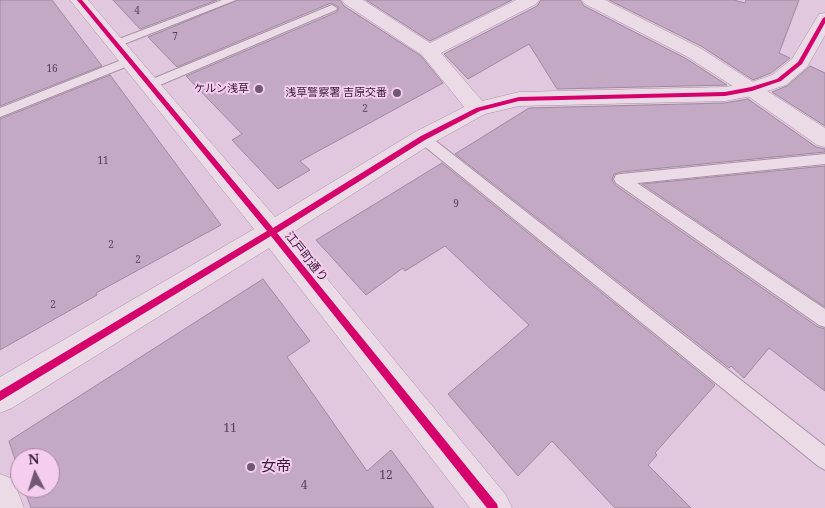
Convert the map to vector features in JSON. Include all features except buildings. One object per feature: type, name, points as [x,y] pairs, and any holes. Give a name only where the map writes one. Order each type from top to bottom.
[{"type":"street","name":"江戸町通り","points":[[79,0],[272,232],[493,508]]},
{"type":"street","points":[[351,0],[430,51],[478,109]]},
{"type":"street","points":[[430,51],[530,0]]},
{"type":"street","points":[[592,0],[694,52],[825,139]]},
{"type":"street","points":[[0,396],[272,232],[423,138],[478,109],[518,99],[725,94],[752,89],[778,80],[800,62],[825,18]]},
{"type":"street","points":[[0,492],[5,508]]},
{"type":"lane","points":[[0,113],[231,0]]},
{"type":"lane","points":[[149,85],[332,8]]},
{"type":"lane","points":[[423,138],[825,460]]},
{"type":"lane","points":[[825,159],[621,179],[825,319]]},
{"type":"cycle path","points":[[79,0],[272,232],[493,508]]},
{"type":"cycle path","points":[[0,396],[272,232],[423,138],[478,109],[519,99],[725,94],[752,89],[779,80],[800,63],[825,18]]},
{"type":"place","name":"ケルン浅草","points":[[259,89]]},
{"type":"place","name":"浅草警察署 吉原交番","points":[[397,93]]},
{"type":"place","name":"女帝","points":[[251,467]]}]
